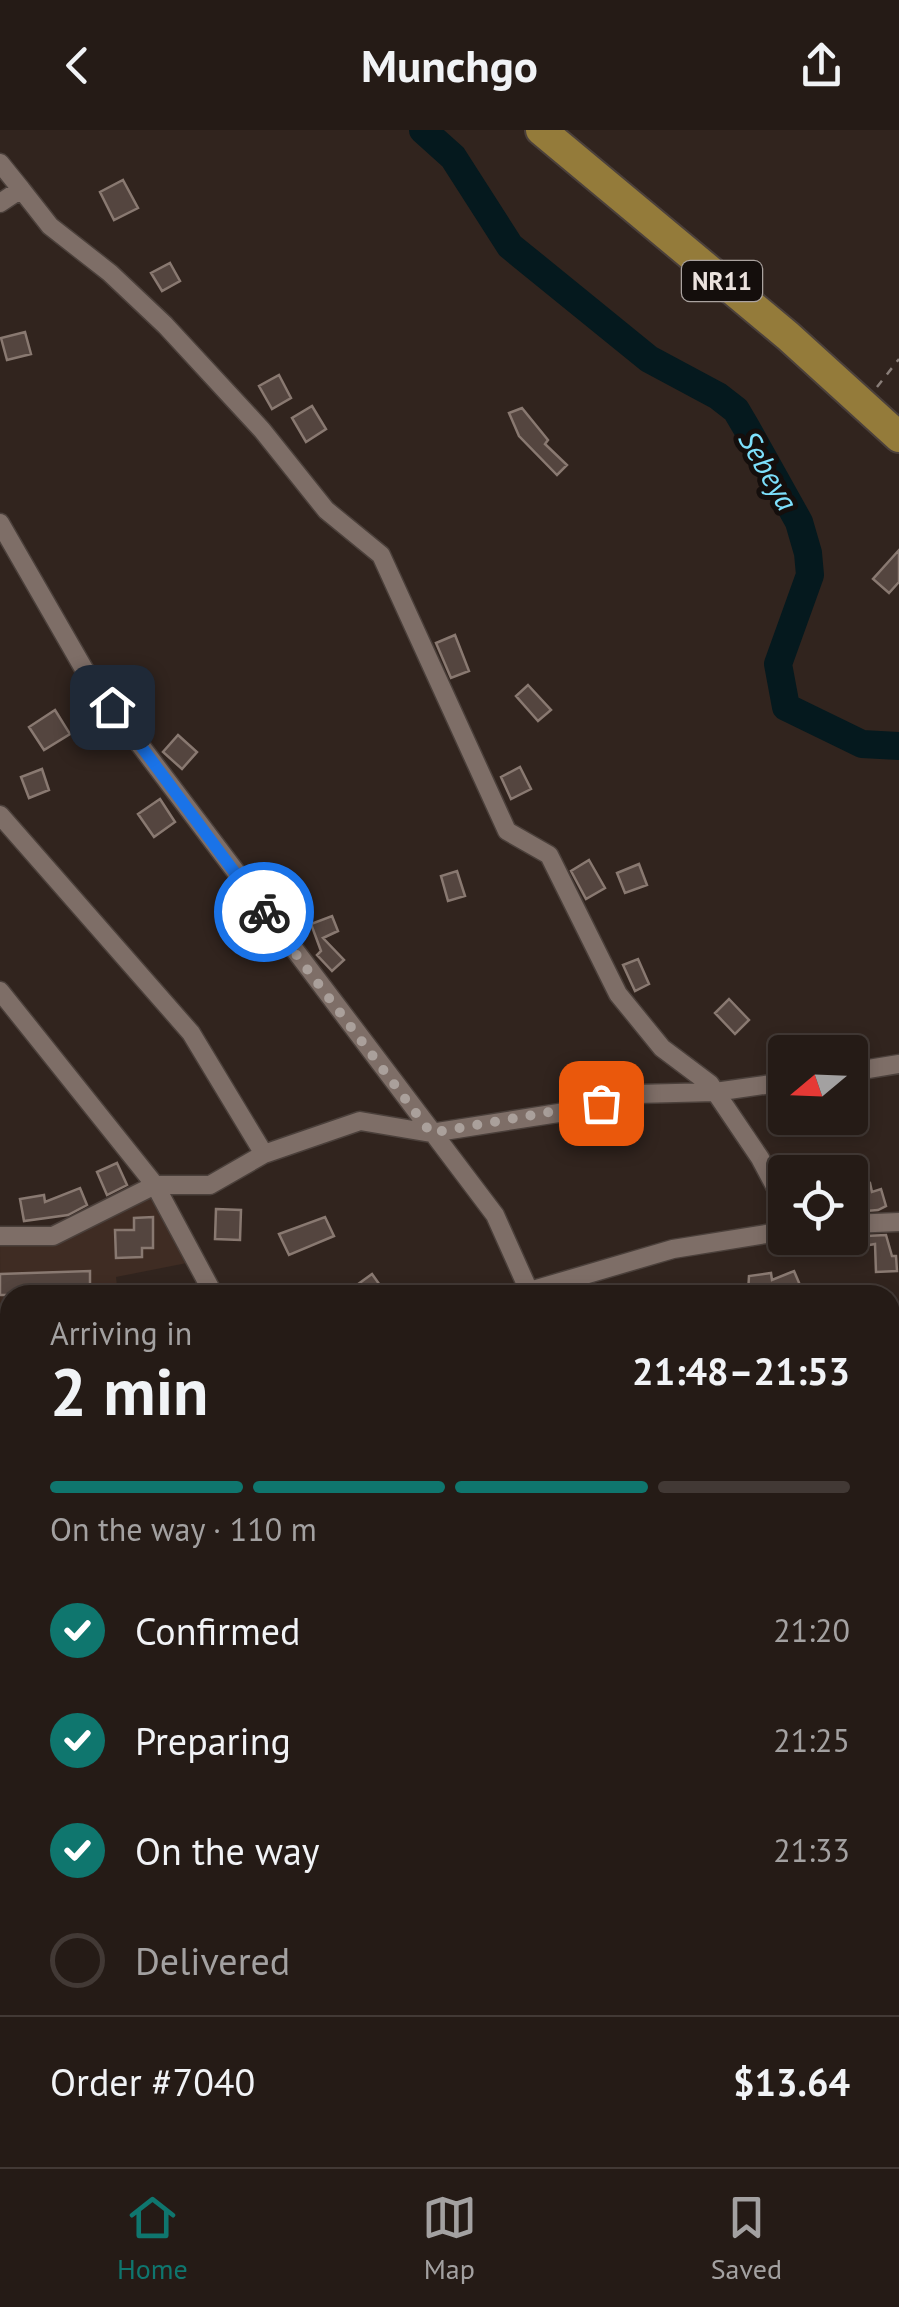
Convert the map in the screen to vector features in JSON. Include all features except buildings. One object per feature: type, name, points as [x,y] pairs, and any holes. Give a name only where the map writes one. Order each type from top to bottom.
[{"type":"highway","name":"NR11","points":[[541,130],[899,437]]},
{"type":"street","points":[[0,163],[50,226],[110,273],[165,325],[262,430],[326,510],[381,555],[506,831],[549,855],[618,994],[662,1048],[715,1092],[768,1173]]},
{"type":"street","points":[[0,202],[21,189]]},
{"type":"street","points":[[0,523],[88,676],[495,1216],[519,1285]]},
{"type":"street","points":[[0,814],[191,1033],[264,1154]]},
{"type":"street","points":[[0,991],[155,1184],[209,1285]]},
{"type":"street","points":[[868,1069],[899,1064]]},
{"type":"street","points":[[0,1236],[53,1236],[155,1184],[210,1185],[264,1154],[360,1121],[431,1133],[566,1112],[636,1094],[715,1092],[768,1084]]},
{"type":"street","points":[[868,1223],[899,1222]]},
{"type":"street","points":[[549,1285],[673,1249],[768,1234]]},
{"type":"path","points":[[864,404],[899,360]]},
{"type":"shaded area","points":[[151,1190],[192,1262],[116,1277],[117,1285],[0,1285],[0,1237],[55,1238]]},
{"type":"waterway","name":"Sebeya","points":[[423,130],[453,157],[510,246],[649,359],[736,410],[799,522],[808,553],[810,575],[778,664],[786,707],[862,744],[899,746]]},
{"type":"way so far","points":[[264,912],[431,1133],[601,1103]]},
{"type":"route","points":[[112,707],[264,912]]}]
